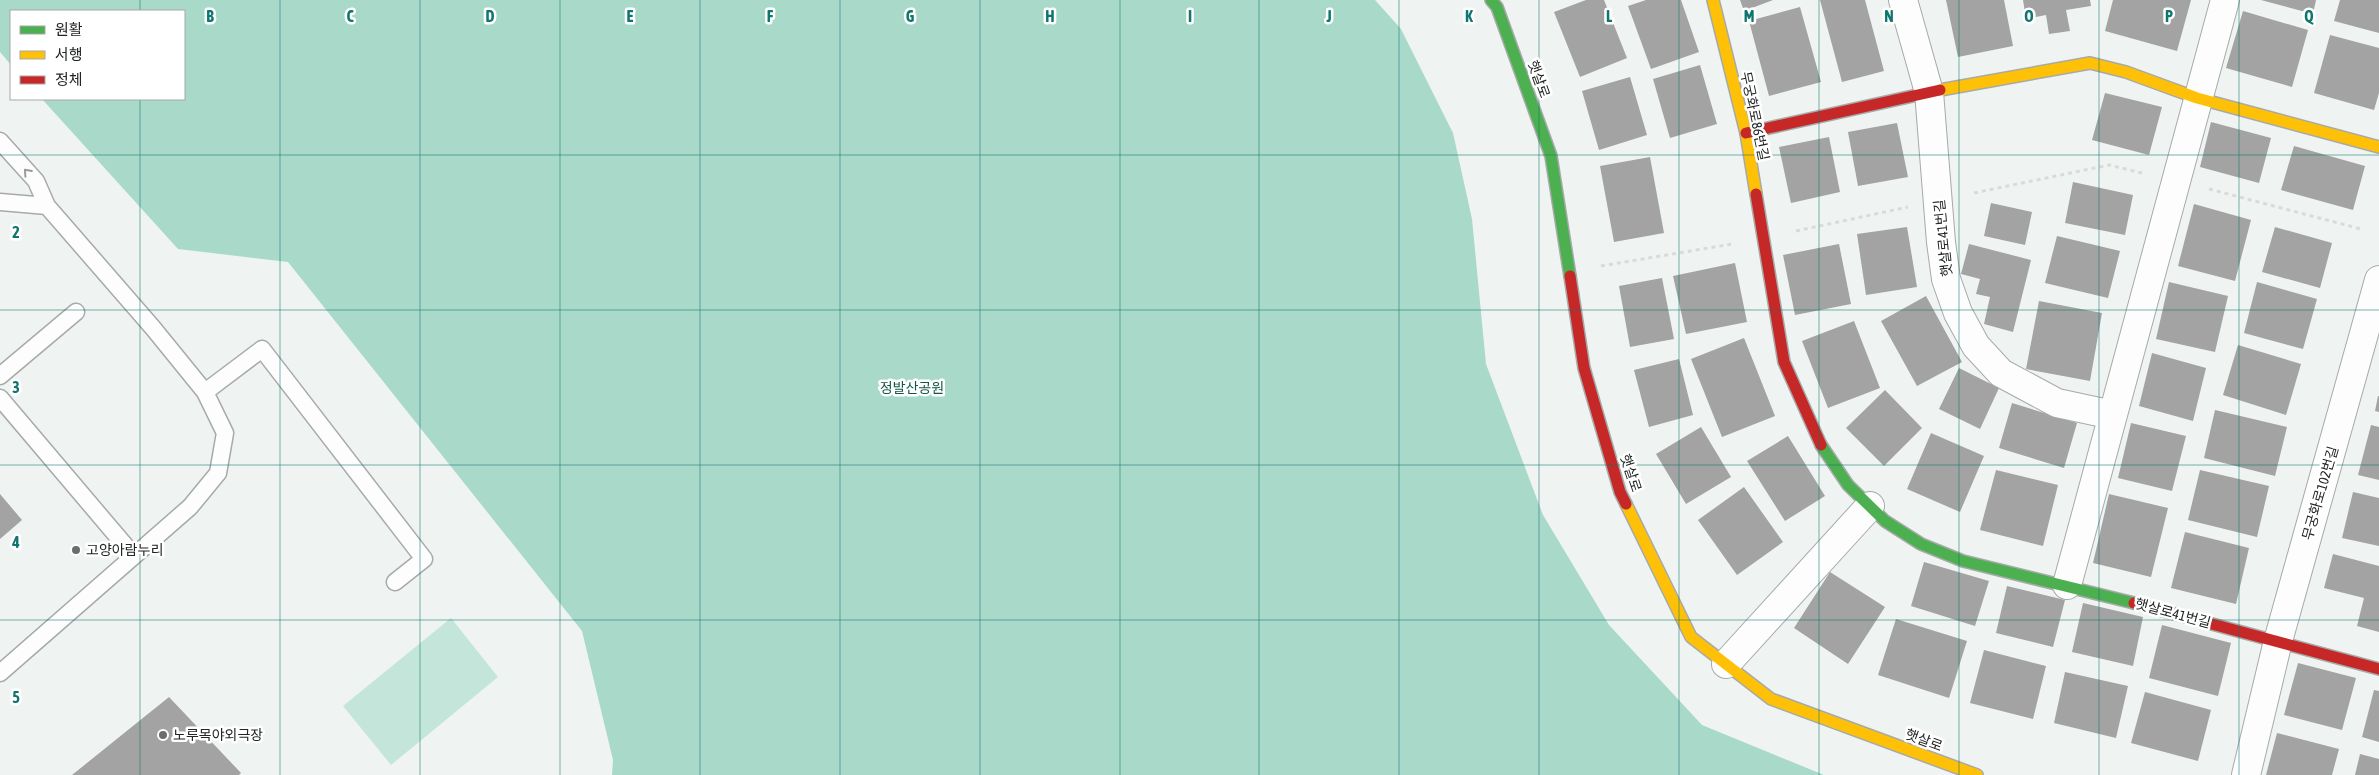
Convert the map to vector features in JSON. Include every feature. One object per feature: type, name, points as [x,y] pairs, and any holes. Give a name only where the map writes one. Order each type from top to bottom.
[{"type":"street","name":"햇살로","points":[[1491,0],[1497,7],[1551,156],[1584,368],[1620,492],[1691,637],[1771,699],[1977,775]]},
{"type":"street","name":"무궁화로86번길","points":[[1713,0],[1746,133],[1762,238]]},
{"type":"street","name":"햇살로41번길","points":[[1903,0],[1929,92],[1941,242],[1946,279],[1958,313],[1976,346],[2001,373],[2057,403],[2113,415]]},
{"type":"street","points":[[2068,585],[2197,98],[2225,0]]},
{"type":"street","points":[[1746,133],[1929,92],[2090,62],[2126,72],[2197,98],[2379,147]]},
{"type":"street","name":"햇살로41번길","points":[[1762,238],[1784,362],[1816,438],[1848,485],[1885,521],[1921,544],[1962,561],[2068,585],[2278,641]]},
{"type":"street","name":"무궁화로102번길","points":[[2246,775],[2278,641],[2370,347],[2379,280]]},
{"type":"street","points":[[1726,664],[1870,506]]},
{"type":"street","points":[[2278,641],[2379,670]]},
{"type":"lane","points":[[0,141],[36,181],[47,206],[153,328],[205,392],[225,433],[218,473],[190,507],[0,673]]},
{"type":"lane","points":[[0,202],[47,206]]},
{"type":"lane","points":[[0,376],[76,312]]},
{"type":"lane","points":[[205,392],[262,349],[424,559],[395,582]]},
{"type":"lane","points":[[0,398],[134,556]]},
{"type":"path","points":[[1974,193],[2109,165],[2142,173]]},
{"type":"path","points":[[2209,189],[2361,229]]},
{"type":"path","points":[[1796,231],[1909,207]]},
{"type":"path","points":[[1601,266],[1732,244]]},
{"type":"green space","name":"정발산공원","points":[[0,0],[1375,0],[1401,29],[1453,133],[1472,219],[1486,364],[1543,515],[1609,625],[1702,725],[1824,775],[612,775],[613,760],[582,631],[288,262],[178,249],[43,100],[185,100],[185,10],[10,10],[10,64],[0,52]]},
{"type":"green space","points":[[451,618],[498,677],[391,765],[343,706]]},
{"type":"building","points":[[1586,0],[1604,0],[1627,58],[1580,77],[1554,12]]},
{"type":"building","points":[[1646,0],[1681,0],[1699,52],[1651,69],[1628,6]]},
{"type":"building","points":[[1740,0],[1773,0],[1744,11]]},
{"type":"building","points":[[1820,0],[1865,0],[1884,71],[1842,82]]},
{"type":"building","points":[[1946,0],[2004,0],[2013,46],[1958,57]]},
{"type":"building","points":[[2023,0],[2090,0],[2091,6],[2066,10],[2070,31],[2049,34],[2046,15],[2026,19]]},
{"type":"building","points":[[2113,0],[2191,0],[2177,51],[2105,31]]},
{"type":"building","points":[[2261,0],[2316,0],[2313,14]]},
{"type":"building","points":[[2340,0],[2379,0],[2379,33],[2334,21]]},
{"type":"building","points":[[1800,7],[1821,82],[1769,96],[1749,21]]},
{"type":"building","points":[[2243,11],[2308,30],[2292,87],[2226,68]]},
{"type":"building","points":[[2330,35],[2379,48],[2379,93],[2374,110],[2314,93]]},
{"type":"building","points":[[1700,65],[1717,124],[1670,138],[1653,79]]},
{"type":"building","points":[[1630,77],[1647,135],[1599,150],[1582,91]]},
{"type":"building","points":[[2105,93],[2162,107],[2149,155],[2092,140]]},
{"type":"building","points":[[2211,122],[2271,138],[2259,183],[2200,167]]},
{"type":"building","points":[[1897,123],[1908,177],[1858,186],[1848,132]]},
{"type":"building","points":[[1829,137],[1840,192],[1791,203],[1779,147]]},
{"type":"building","points":[[2294,146],[2365,166],[2353,210],[2281,190]]},
{"type":"building","points":[[1650,157],[1664,233],[1614,242],[1600,166]]},
{"type":"building","points":[[2073,182],[2133,195],[2125,235],[2065,223]]},
{"type":"building","points":[[1991,203],[2032,212],[2025,245],[1984,236]]},
{"type":"building","points":[[2194,204],[2251,220],[2235,281],[2178,266]]},
{"type":"building","points":[[1907,227],[1917,287],[1866,295],[1857,234]]},
{"type":"building","points":[[2275,227],[2332,243],[2320,288],[2262,272]]},
{"type":"building","points":[[2057,236],[2120,251],[2108,298],[2045,283]]},
{"type":"building","points":[[1839,244],[1851,304],[1795,315],[1783,255]]},
{"type":"building","points":[[1969,244],[2031,260],[2013,332],[1984,324],[1990,297],[1976,294],[1980,279],[1961,274]]},
{"type":"building","points":[[1735,263],[1747,322],[1686,334],[1673,276]]},
{"type":"building","points":[[1662,278],[1674,339],[1630,347],[1619,286]]},
{"type":"building","points":[[2169,282],[2228,296],[2215,352],[2156,339]]},
{"type":"building","points":[[2257,282],[2317,299],[2303,349],[2244,333]]},
{"type":"building","points":[[1926,296],[1962,362],[1917,386],[1881,321]]},
{"type":"building","points":[[2039,301],[2102,313],[2090,381],[2026,369]]},
{"type":"building","points":[[1854,321],[1880,388],[1828,408],[1802,341]]},
{"type":"building","points":[[1744,338],[1775,416],[1722,437],[1691,359]]},
{"type":"building","points":[[2238,345],[2301,364],[2286,415],[2223,395]]},
{"type":"building","points":[[2152,353],[2206,368],[2193,421],[2139,406]]},
{"type":"building","points":[[1679,359],[1693,415],[1649,427],[1634,370]]},
{"type":"building","points":[[1959,368],[1999,388],[1980,429],[1939,409]]},
{"type":"building","points":[[1885,390],[1922,428],[1884,466],[1846,428]]},
{"type":"building","points":[[2379,396],[2379,412],[2375,411]]},
{"type":"building","points":[[2012,403],[2077,423],[2064,468],[1999,448]]},
{"type":"building","points":[[2215,410],[2287,427],[2275,476],[2204,458]]},
{"type":"building","points":[[2131,423],[2186,436],[2172,491],[2118,478]]},
{"type":"building","points":[[2371,425],[2379,427],[2379,480],[2358,475]]},
{"type":"building","points":[[1701,427],[1731,477],[1686,504],[1656,454]]},
{"type":"building","points":[[1931,433],[1984,456],[1960,512],[1907,489]]},
{"type":"building","points":[[1788,436],[1825,496],[1785,521],[1747,461]]},
{"type":"building","points":[[1996,470],[2058,485],[2043,546],[1980,530]]},
{"type":"building","points":[[2200,470],[2269,486],[2257,537],[2188,520]]},
{"type":"building","points":[[1744,487],[1783,542],[1737,575],[1698,520]]},
{"type":"building","points":[[2353,492],[2379,498],[2379,546],[2342,538]]},
{"type":"building","points":[[0,494],[22,520],[0,539]]},
{"type":"building","points":[[2109,494],[2168,508],[2151,577],[2093,563]]},
{"type":"building","points":[[2185,532],[2249,548],[2236,604],[2171,588]]},
{"type":"building","points":[[2333,554],[2379,566],[2379,632],[2357,626],[2364,598],[2324,588]]},
{"type":"building","points":[[1924,562],[1989,581],[1975,626],[1911,606]]},
{"type":"building","points":[[1830,572],[1885,607],[1848,664],[1794,628]]},
{"type":"building","points":[[2007,586],[2065,600],[2053,647],[1996,633]]},
{"type":"building","points":[[2083,603],[2143,617],[2133,666],[2072,652]]},
{"type":"building","points":[[1896,619],[1967,641],[1949,698],[1878,675]]},
{"type":"building","points":[[2162,625],[2231,643],[2218,696],[2149,678]]},
{"type":"building","points":[[1984,650],[2046,666],[2033,719],[1970,703]]},
{"type":"building","points":[[2298,663],[2356,678],[2342,730],[2284,715]]},
{"type":"building","points":[[2065,672],[2128,686],[2116,738],[2054,723]]},
{"type":"building","points":[[2374,690],[2379,691],[2379,742],[2362,737]]},
{"type":"building","points":[[2145,692],[2211,710],[2198,761],[2131,743]]},
{"type":"building","name":"노루목야외극장","points":[[169,697],[241,773],[239,775],[72,775]]},
{"type":"building","points":[[2277,733],[2339,749],[2332,775],[2266,775]]},
{"type":"building","points":[[2360,754],[2379,759],[2379,775],[2355,775]]},
{"type":"traffic: fast","points":[[1491,0],[1497,7],[1551,156],[1570,276]]},
{"type":"traffic: fast","points":[[1821,445],[1848,485],[1885,521],[1921,544],[1963,561],[2134,603]]},
{"type":"traffic: slow","points":[[1713,0],[1746,133],[1756,194]]},
{"type":"traffic: slow","points":[[1940,90],[2090,63],[2126,72],[2197,98],[2379,147]]},
{"type":"traffic: slow","points":[[1626,504],[1691,637],[1771,699],[1977,775]]},
{"type":"traffic: jam","points":[[1746,133],[1940,90]]},
{"type":"traffic: jam","points":[[1756,194],[1784,362],[1821,445]]},
{"type":"traffic: jam","points":[[1570,276],[1584,368],[1620,492],[1626,504]]},
{"type":"traffic: jam","points":[[2134,603],[2379,669]]},
{"type":"place","name":"고양아람누리","points":[[76,550]]},
{"type":"place","name":"노루목야외극장","points":[[163,735]]}]
